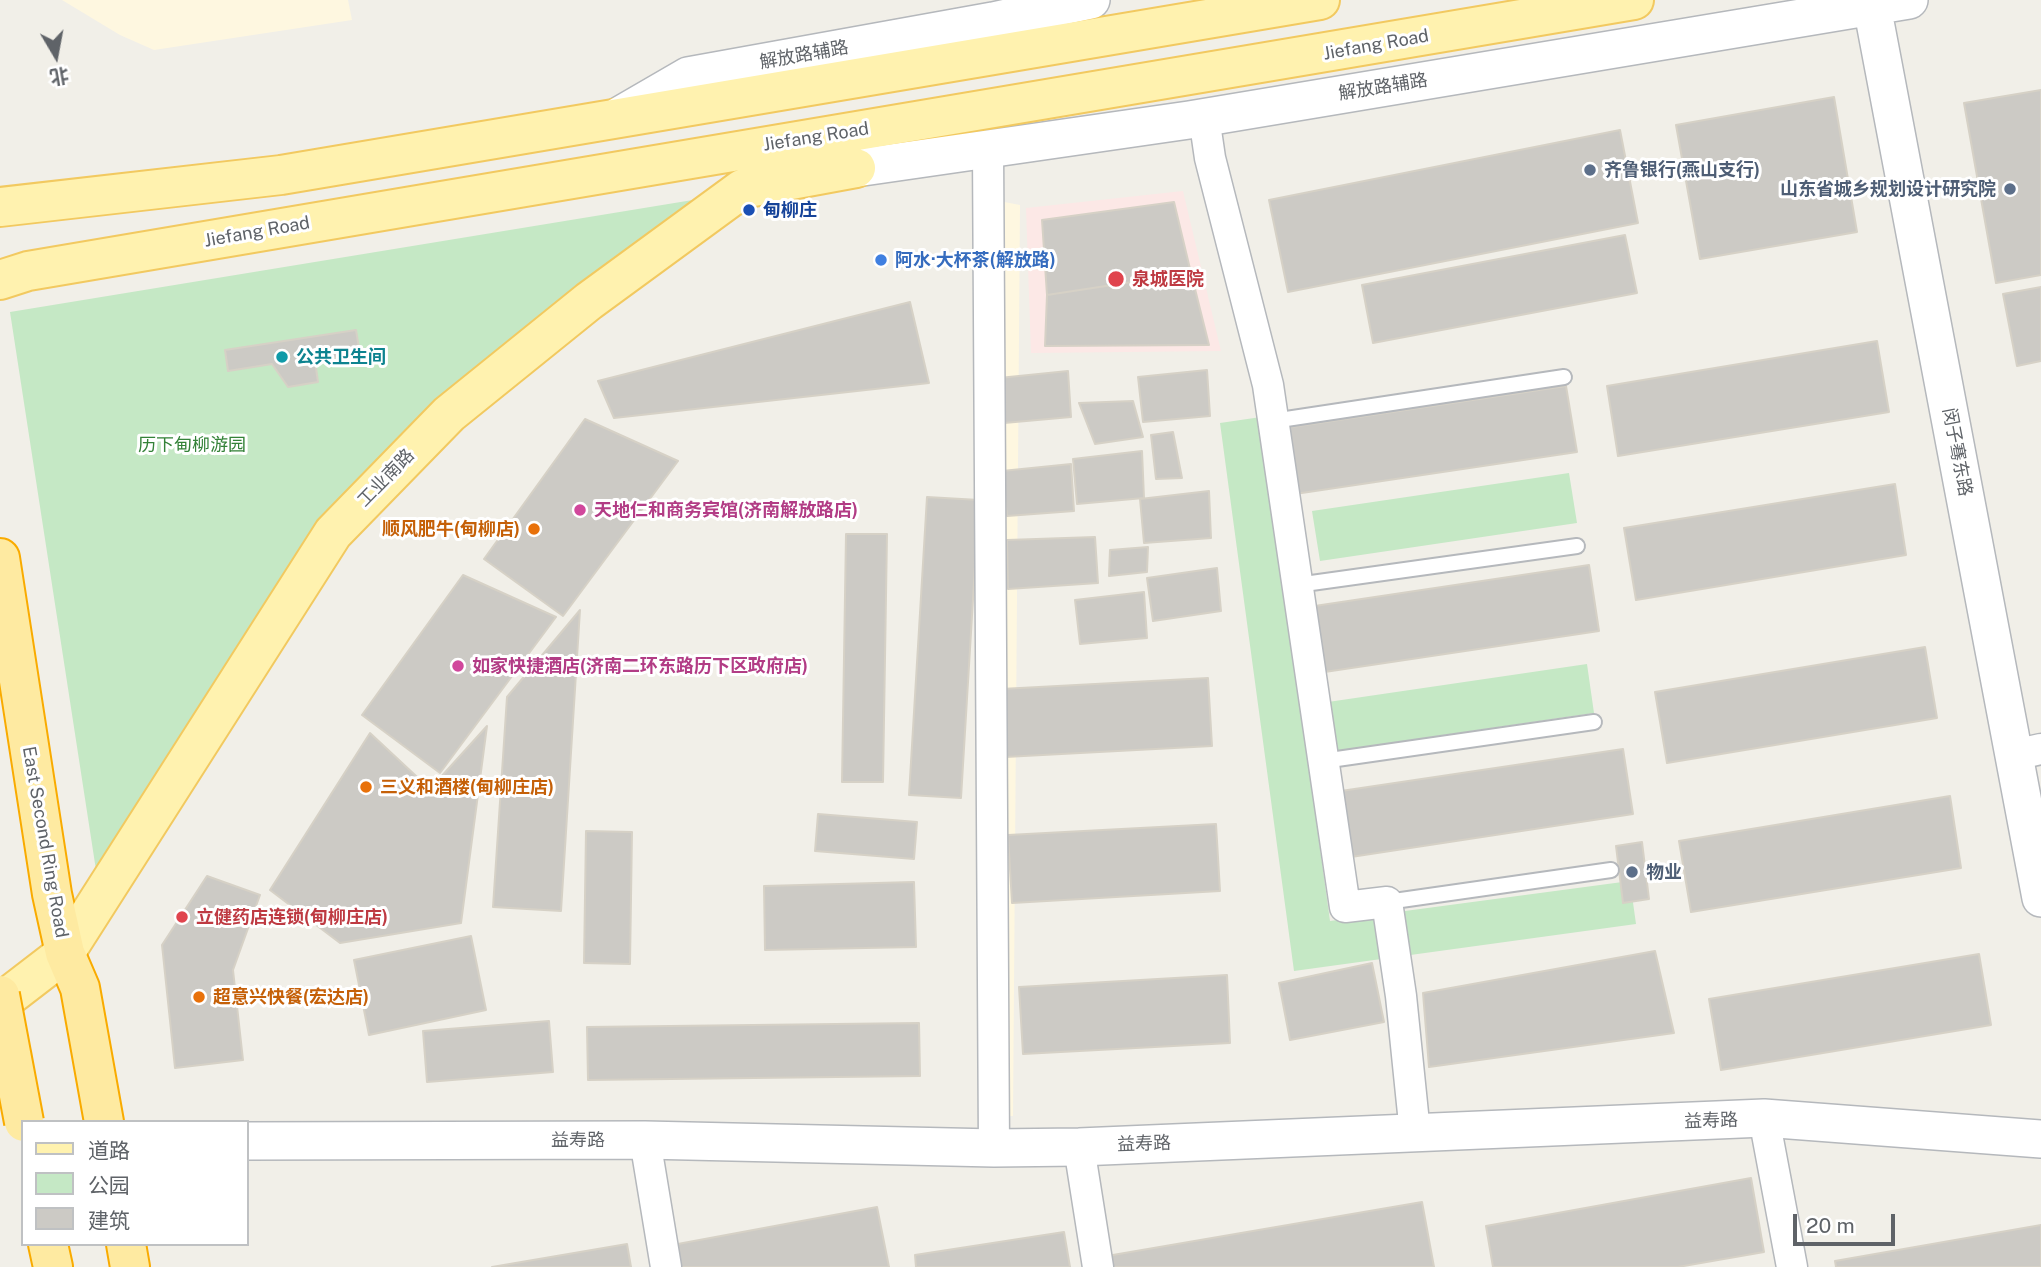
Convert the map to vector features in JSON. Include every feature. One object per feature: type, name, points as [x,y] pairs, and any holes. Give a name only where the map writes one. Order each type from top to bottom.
[{"type":"highway","name":"East Second Ring Road","points":[[0,558],[52,894],[65,953],[80,988],[104,1120]]},
{"type":"highway","points":[[0,995],[24,1120]]},
{"type":"highway","points":[[48,1246],[52,1267]]},
{"type":"highway","points":[[126,1246],[130,1267]]},
{"type":"main road","points":[[0,207],[281,175],[1320,0]]},
{"type":"main road","name":"Jiefang Road","points":[[0,280],[28,271],[804,138],[1159,83],[1634,0]]},
{"type":"main road","points":[[781,180],[804,138],[856,168]]},
{"type":"main road","name":"工业南路","points":[[0,1003],[65,953],[333,533],[449,414],[589,301],[742,189],[856,168]]},
{"type":"main road","points":[[281,175],[291,226]]},
{"type":"main road","points":[[0,977],[65,953]]},
{"type":"street","name":"解放路辅路","points":[[610,121],[688,76],[991,11],[1091,0]]},
{"type":"street","name":"解放路辅路","points":[[856,168],[1204,117],[1909,0]]},
{"type":"street","name":"闵子骞东路","points":[[1872,6],[2028,752],[2041,898]]},
{"type":"street","points":[[1204,117],[1210,158],[1268,385],[1345,907],[1387,902],[1401,996],[1415,1133]]},
{"type":"street","points":[[988,150],[994,1148]]},
{"type":"street","points":[[1764,1118],[1792,1267]]},
{"type":"street","name":"益寿路","points":[[248,1141],[645,1140],[994,1148],[1079,1147],[1764,1118],[2041,1139]]},
{"type":"street","points":[[645,1140],[666,1267]]},
{"type":"street","points":[[1079,1147],[1098,1267]]},
{"type":"lane","points":[[1273,421],[1564,377]]},
{"type":"lane","points":[[1297,585],[1577,546]]},
{"type":"lane","points":[[1323,761],[1594,722]]},
{"type":"lane","points":[[1387,902],[1611,870]]},
{"type":"shaded area","points":[[62,0],[348,0],[352,20],[154,50],[120,35]]},
{"type":"shaded area","name":"泉城医院","points":[[1183,191],[1221,351],[1031,353],[1026,208]]},
{"type":"shaded area","points":[[999,201],[1020,205],[1013,1116],[997,1116]]},
{"type":"green space","name":"历下甸柳游园","points":[[711,197],[444,408],[100,896],[10,312]]},
{"type":"green space","points":[[1261,417],[1330,921],[1630,881],[1636,924],[1294,971],[1220,423]]},
{"type":"green space","points":[[1569,473],[1577,523],[1320,561],[1312,511]]},
{"type":"green space","points":[[1587,664],[1594,713],[1335,751],[1328,702]]},
{"type":"building","name":"山东省城乡规划设计研究院","points":[[2041,90],[2041,275],[1996,283],[1964,103]]},
{"type":"building","points":[[1834,97],[1857,232],[1700,259],[1676,125]]},
{"type":"building","points":[[1620,130],[1638,223],[1288,292],[1269,200]]},
{"type":"building","points":[[1174,202],[1191,273],[1047,295],[1042,220]]},
{"type":"building","points":[[1625,235],[1637,293],[1373,343],[1362,285]]},
{"type":"building","points":[[1191,273],[1209,345],[1045,346],[1047,295]]},
{"type":"building","points":[[2041,287],[2041,361],[2017,366],[2003,294]]},
{"type":"building","points":[[910,302],[929,383],[614,418],[598,381]]},
{"type":"building","name":"公共卫生间","points":[[356,330],[360,354],[315,361],[318,382],[288,387],[272,364],[228,371],[225,350]]},
{"type":"building","points":[[1877,341],[1889,412],[1618,456],[1607,386]]},
{"type":"building","points":[[1207,370],[1210,416],[1143,422],[1138,377]]},
{"type":"building","points":[[1068,371],[1071,417],[1004,423],[999,378]]},
{"type":"building","points":[[1566,386],[1577,452],[1295,494],[1285,428]]},
{"type":"building","points":[[1133,401],[1143,437],[1095,444],[1079,403]]},
{"type":"building","name":"天地仁和商务宾馆(济南解放路店)","points":[[585,419],[678,461],[563,616],[484,559]]},
{"type":"building","points":[[1173,432],[1182,478],[1156,479],[1151,435]]},
{"type":"building","points":[[1142,451],[1144,498],[1077,504],[1073,459]]},
{"type":"building","points":[[1071,464],[1074,511],[1007,516],[1002,471]]},
{"type":"building","points":[[1895,484],[1906,555],[1636,600],[1624,528]]},
{"type":"building","points":[[1209,491],[1211,538],[1144,543],[1140,499]]},
{"type":"building","points":[[927,497],[979,500],[961,798],[909,795]]},
{"type":"building","points":[[846,534],[887,534],[883,782],[842,782]]},
{"type":"building","points":[[1095,537],[1098,583],[1008,589],[1007,540]]},
{"type":"building","points":[[1148,547],[1147,572],[1109,576],[1110,550]]},
{"type":"building","points":[[1589,565],[1599,631],[1318,673],[1308,607]]},
{"type":"building","points":[[1217,568],[1221,611],[1153,621],[1147,578]]},
{"type":"building","name":"如家快捷酒店(济南二环东路历下区政府店)","points":[[463,575],[556,617],[440,773],[362,715]]},
{"type":"building","points":[[1144,592],[1147,638],[1080,644],[1075,600]]},
{"type":"building","points":[[580,610],[561,911],[493,907],[507,697]]},
{"type":"building","points":[[1925,647],[1937,718],[1667,763],[1655,692]]},
{"type":"building","points":[[1208,678],[1212,746],[1005,757],[1001,689]]},
{"type":"building","points":[[487,726],[461,923],[340,943],[270,890],[370,733],[430,789]]},
{"type":"building","points":[[1623,749],[1633,814],[1351,857],[1341,791]]},
{"type":"building","points":[[1950,796],[1961,868],[1691,912],[1679,841]]},
{"type":"building","points":[[818,814],[917,822],[914,859],[815,851]]},
{"type":"building","points":[[1216,824],[1220,891],[1012,903],[1008,835]]},
{"type":"building","points":[[586,831],[632,832],[630,964],[584,963]]},
{"type":"building","name":"物业","points":[[1642,842],[1649,899],[1623,903],[1616,846]]},
{"type":"building","points":[[207,876],[260,895],[233,970],[243,1060],[175,1068],[162,945]]},
{"type":"building","points":[[914,882],[916,947],[765,950],[764,886]]},
{"type":"building","points":[[471,936],[486,1010],[369,1035],[354,960]]},
{"type":"building","points":[[1655,951],[1674,1033],[1429,1067],[1423,993]]},
{"type":"building","points":[[1979,954],[1991,1025],[1721,1070],[1709,999]]},
{"type":"building","points":[[1372,963],[1384,1022],[1290,1040],[1279,983]]},
{"type":"building","points":[[1227,975],[1230,1043],[1023,1054],[1019,987]]},
{"type":"building","points":[[549,1021],[553,1072],[427,1082],[423,1031]]},
{"type":"building","points":[[919,1023],[920,1076],[588,1080],[587,1027]]},
{"type":"building","points":[[1751,1178],[1764,1252],[1678,1267],[1493,1267],[1486,1226]]},
{"type":"building","points":[[1422,1202],[1434,1267],[1109,1267],[1107,1256]]},
{"type":"building","points":[[877,1207],[889,1267],[671,1267],[667,1246]]},
{"type":"building","points":[[2041,1225],[2041,1267],[1836,1267],[1835,1261]]},
{"type":"building","points":[[1064,1232],[1070,1267],[916,1267],[915,1255]]},
{"type":"building","points":[[627,1244],[631,1267],[492,1267]]},
{"type":"place","name":"齐鲁银行(燕山支行)","points":[[1590,170]]},
{"type":"place","name":"山东省城乡规划设计研究院","points":[[2010,189]]},
{"type":"place","name":"甸柳庄","points":[[749,210]]},
{"type":"place","name":"阿水·大杯茶(解放路)","points":[[881,260]]},
{"type":"place","name":"泉城医院","points":[[1116,279]]},
{"type":"place","name":"公共卫生间","points":[[282,357]]},
{"type":"place","name":"天地仁和商务宾馆(济南解放路店)","points":[[580,510]]},
{"type":"place","name":"顺风肥牛(甸柳店)","points":[[534,529]]},
{"type":"place","name":"如家快捷酒店(济南二环东路历下区政府店)","points":[[458,666]]},
{"type":"place","name":"三义和酒楼(甸柳庄店)","points":[[366,787]]},
{"type":"place","name":"物业","points":[[1632,872]]},
{"type":"place","name":"立健药店连锁(甸柳庄店)","points":[[182,917]]},
{"type":"place","name":"超意兴快餐(宏达店)","points":[[199,997]]}]
